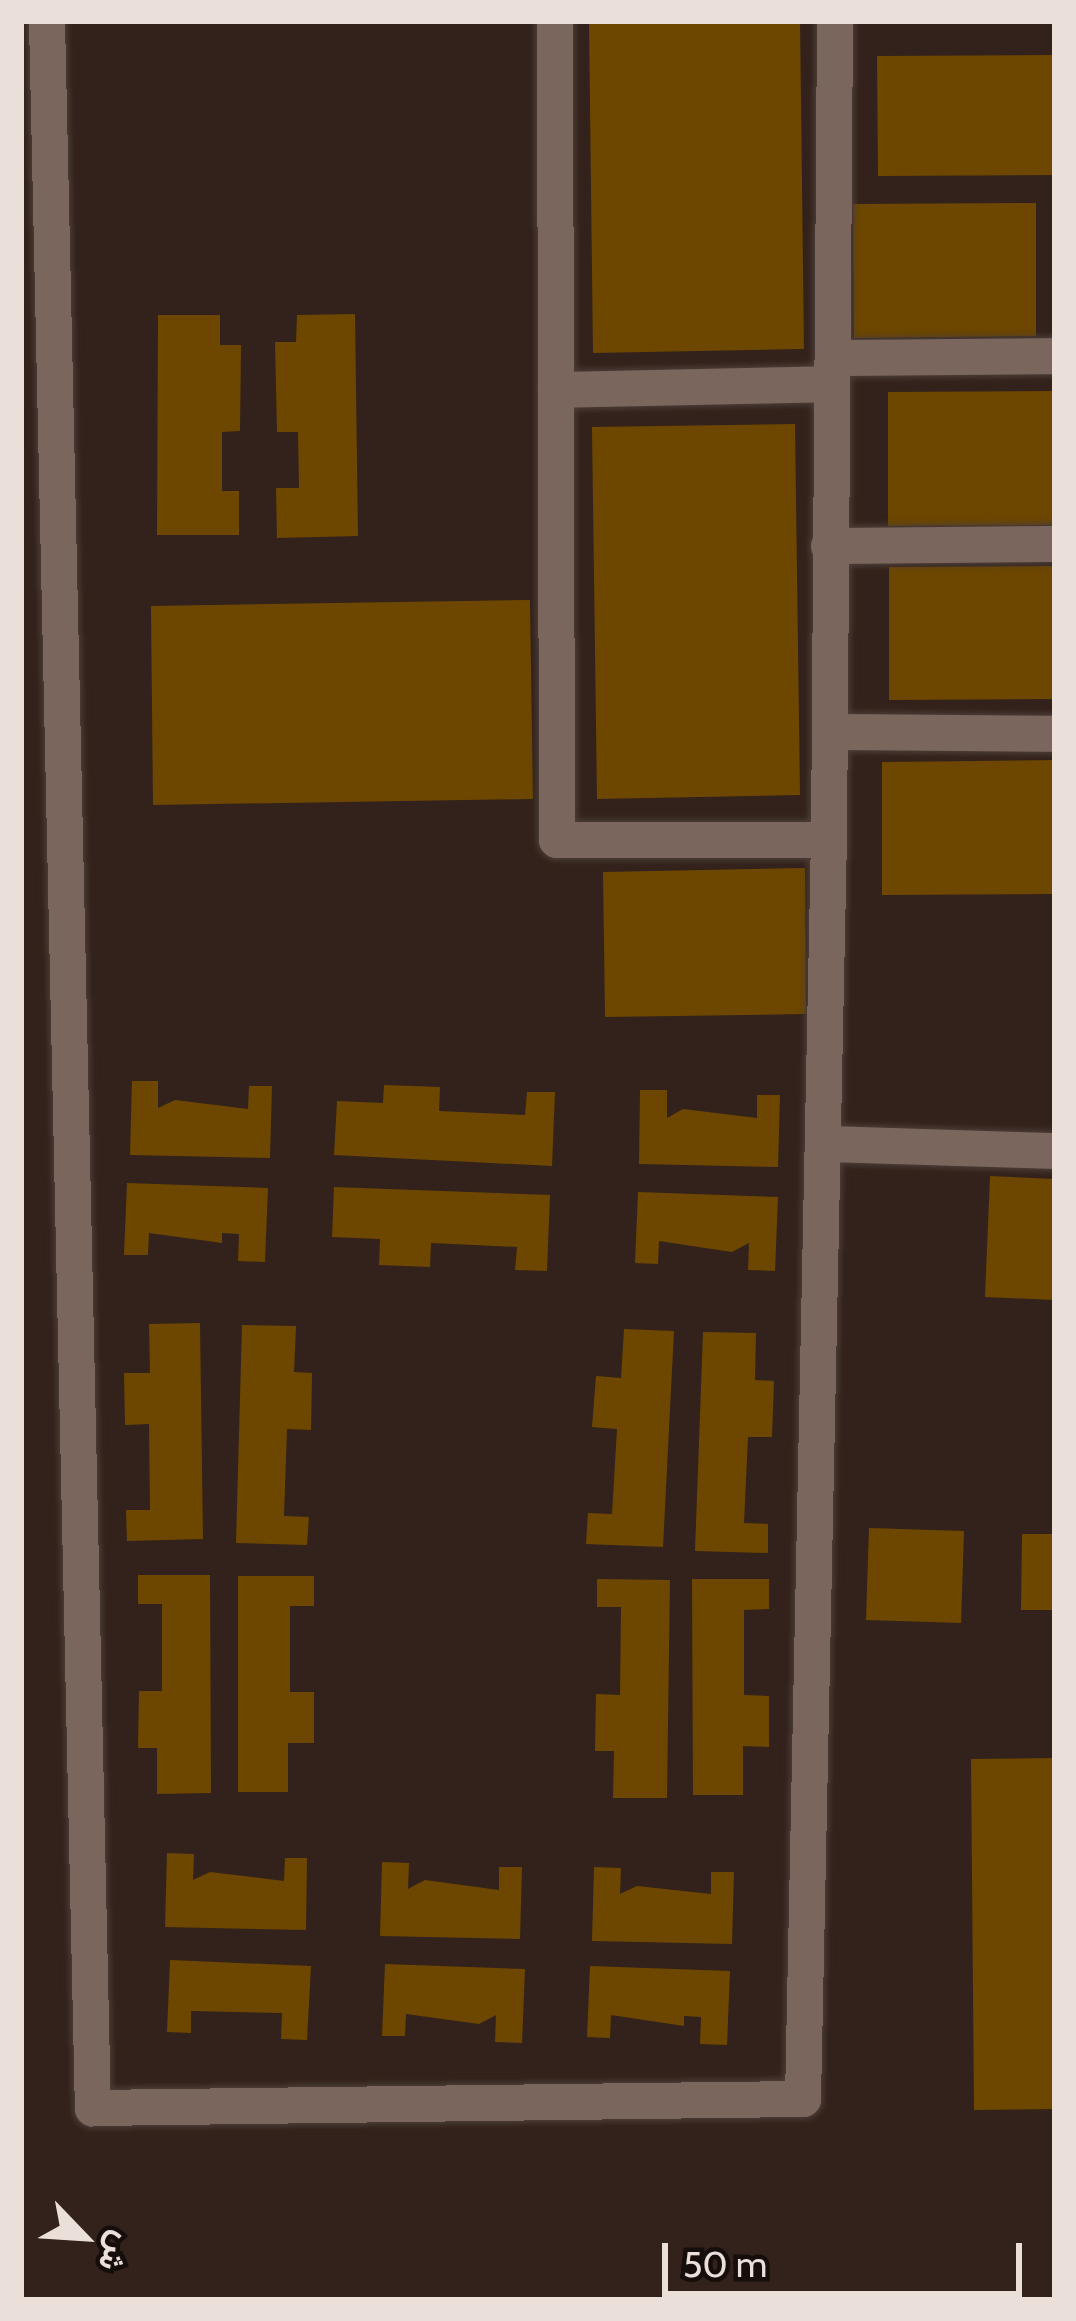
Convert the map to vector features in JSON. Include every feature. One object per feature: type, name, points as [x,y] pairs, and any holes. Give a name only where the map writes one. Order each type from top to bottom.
[{"type":"street","points":[[47,21],[93,2108],[803,2099],[830,1144],[829,546],[836,21]]},
{"type":"street","points":[[555,21],[557,840],[829,840]]},
{"type":"street","points":[[556,390],[1055,356]]},
{"type":"street","points":[[829,546],[1055,544]]},
{"type":"street","points":[[830,732],[1055,734]]},
{"type":"street","points":[[830,1144],[1055,1151]]},
{"type":"building","points":[[589,21],[800,21],[804,349],[593,353]]},
{"type":"building","points":[[1055,55],[1055,175],[878,176],[877,56]]},
{"type":"building","points":[[1036,203],[1036,336],[854,338],[853,204]]},
{"type":"building","points":[[355,314],[358,536],[277,538],[276,488],[299,488],[298,432],[277,432],[275,342],[296,342],[297,315]]},
{"type":"building","points":[[158,315],[220,315],[220,345],[241,345],[240,431],[222,432],[222,491],[239,491],[239,535],[157,535]]},
{"type":"building","points":[[1055,391],[1055,525],[888,526],[888,392]]},
{"type":"building","points":[[795,424],[800,795],[597,799],[592,427]]},
{"type":"building","points":[[1055,566],[1055,699],[889,700],[889,567]]},
{"type":"building","points":[[530,600],[533,799],[153,805],[151,606]]},
{"type":"building","points":[[1055,760],[1055,894],[882,895],[882,762]]},
{"type":"building","points":[[805,868],[806,1014],[605,1017],[603,872]]},
{"type":"building","points":[[132,1081],[158,1081],[158,1108],[175,1100],[248,1109],[249,1086],[272,1086],[270,1158],[130,1155]]},
{"type":"building","points":[[384,1085],[440,1087],[439,1111],[525,1115],[527,1092],[555,1092],[552,1166],[334,1155],[337,1101],[383,1103]]},
{"type":"building","points":[[640,1090],[667,1090],[667,1118],[683,1109],[757,1118],[757,1095],[780,1095],[778,1167],[639,1164]]},
{"type":"building","points":[[990,1176],[1055,1179],[1055,1300],[985,1297]]},
{"type":"building","points":[[127,1183],[268,1188],[265,1262],[238,1261],[239,1234],[222,1233],[222,1243],[149,1233],[148,1255],[124,1255]]},
{"type":"building","points":[[334,1187],[550,1195],[547,1271],[515,1270],[517,1247],[431,1243],[430,1267],[379,1265],[380,1239],[332,1237]]},
{"type":"building","points":[[638,1192],[778,1197],[775,1271],[748,1270],[749,1243],[732,1252],[659,1241],[658,1264],[635,1263]]},
{"type":"building","points":[[200,1323],[203,1539],[127,1541],[126,1510],[150,1510],[149,1424],[125,1425],[124,1373],[150,1373],[149,1324]]},
{"type":"building","points":[[242,1325],[296,1326],[294,1372],[312,1373],[311,1430],[287,1429],[284,1516],[309,1517],[307,1545],[236,1543]]},
{"type":"building","points":[[624,1329],[674,1331],[663,1547],[586,1544],[588,1513],[612,1514],[617,1429],[592,1427],[596,1376],[621,1378]]},
{"type":"building","points":[[703,1332],[756,1333],[755,1380],[774,1381],[772,1437],[748,1437],[744,1523],[768,1524],[768,1553],[695,1551]]},
{"type":"building","points":[[869,1528],[964,1531],[961,1623],[866,1620]]},
{"type":"building","points":[[1022,1534],[1055,1534],[1055,1610],[1021,1610]]},
{"type":"building","points":[[138,1575],[210,1575],[211,1793],[157,1794],[157,1748],[138,1748],[139,1691],[162,1691],[162,1604],[138,1604]]},
{"type":"building","points":[[238,1576],[314,1576],[314,1606],[290,1606],[290,1692],[314,1692],[314,1743],[288,1743],[288,1792],[238,1792]]},
{"type":"building","points":[[597,1579],[670,1580],[667,1798],[613,1798],[614,1751],[595,1751],[596,1694],[620,1695],[621,1607],[597,1607]]},
{"type":"building","points":[[692,1579],[769,1579],[769,1609],[744,1610],[744,1695],[769,1696],[769,1747],[743,1746],[743,1795],[693,1795]]},
{"type":"building","points":[[1055,1758],[1055,2109],[974,2110],[971,1759]]},
{"type":"building","points":[[167,1853],[194,1854],[193,1880],[210,1872],[284,1881],[285,1858],[307,1858],[306,1930],[165,1927]]},
{"type":"building","points":[[382,1862],[409,1863],[408,1889],[425,1880],[499,1890],[499,1867],[522,1867],[520,1939],[380,1936]]},
{"type":"building","points":[[594,1867],[621,1868],[620,1894],[637,1886],[711,1894],[711,1872],[734,1872],[732,1944],[592,1941]]},
{"type":"building","points":[[170,1960],[311,1966],[307,2040],[281,2039],[282,2013],[191,2011],[191,2033],[167,2032]]},
{"type":"building","points":[[385,1964],[525,1969],[522,2043],[495,2042],[496,2015],[479,2024],[406,2014],[405,2036],[382,2036]]},
{"type":"building","points":[[590,1966],[730,1971],[727,2045],[700,2044],[701,2017],[684,2016],[684,2026],[611,2015],[610,2038],[587,2037]]}]
